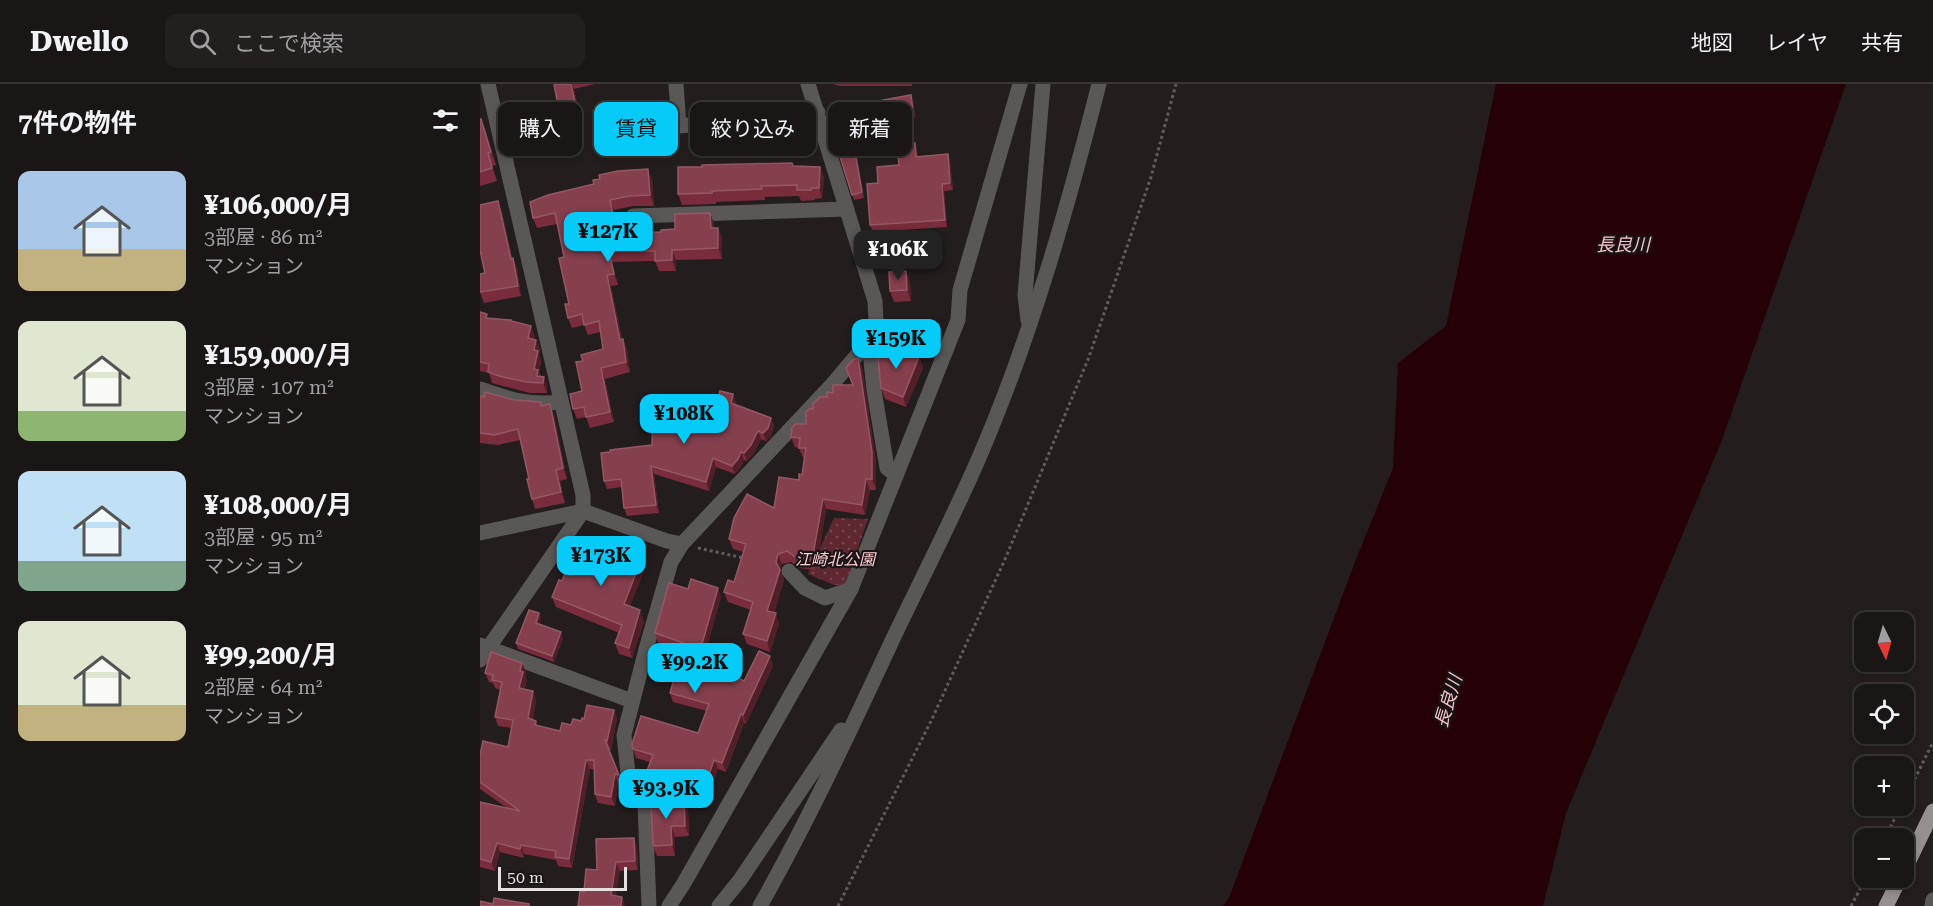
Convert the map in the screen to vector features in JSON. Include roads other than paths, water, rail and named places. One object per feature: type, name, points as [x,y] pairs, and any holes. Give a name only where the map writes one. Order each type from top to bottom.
[{"type":"main road","points":[[1914,850],[1933,811]]},
{"type":"main road","points":[[1886,906],[1895,888]]},
{"type":"street","points":[[676,84],[679,126],[818,112]]},
{"type":"street","points":[[649,906],[645,805],[628,774],[624,735],[671,562],[682,544],[830,387],[869,341],[876,321],[875,301],[808,84]]},
{"type":"street","points":[[669,906],[851,589],[958,320],[960,290],[1020,84]]},
{"type":"street","points":[[1028,329],[1025,295],[1043,84]]},
{"type":"street","points":[[760,906],[780,871],[873,683],[984,446],[1028,329],[1079,162],[1099,84]]},
{"type":"street","points":[[480,660],[484,646],[583,511],[583,495],[486,92]]},
{"type":"street","points":[[633,216],[846,209]]},
{"type":"street","points":[[869,341],[874,390],[887,468],[896,475]]},
{"type":"street","points":[[480,389],[520,402],[541,405],[561,402]]},
{"type":"street","points":[[480,533],[583,511],[667,541],[682,544]]},
{"type":"street","points":[[789,571],[805,588],[825,598],[851,589]]},
{"type":"street","points":[[484,646],[632,701]]},
{"type":"street","points":[[719,906],[740,880],[873,683]]},
{"type":"street","points":[[1932,906],[1933,900]]},
{"type":"water","name":"長良川","points":[[1496,84],[1846,84],[1722,440],[1566,813],[1543,906],[1223,906],[1229,898],[1355,562],[1393,468],[1398,363],[1446,326]]},
{"type":"park label","name":"江崎北公園","points":[[835,559]]}]
